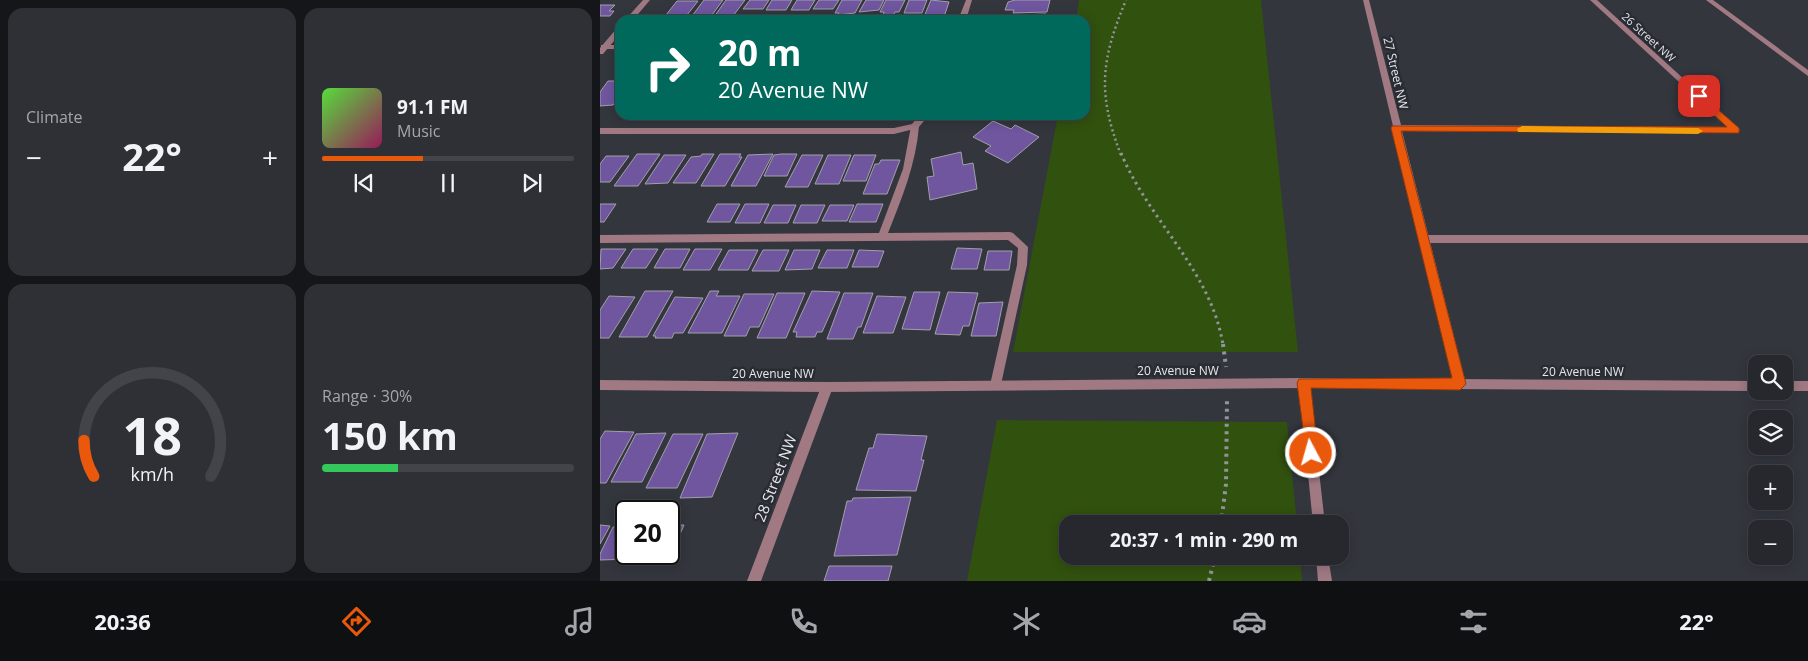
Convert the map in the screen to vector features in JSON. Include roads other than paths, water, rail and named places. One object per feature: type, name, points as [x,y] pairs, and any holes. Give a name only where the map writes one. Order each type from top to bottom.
[{"type":"street","points":[[634,15],[647,0]]},
{"type":"street","points":[[964,15],[969,0]]},
{"type":"street","name":"27 Street NW","points":[[1366,0],[1460,384]]},
{"type":"street","name":"26 Street NW","points":[[1396,128],[1736,130],[1592,0]]},
{"type":"street","points":[[1710,0],[1808,74]]},
{"type":"street","points":[[602,49],[615,35]]},
{"type":"street","points":[[602,49],[615,48]]},
{"type":"street","points":[[600,131],[894,131],[915,126],[920,120]]},
{"type":"street","points":[[882,237],[914,148],[915,126]]},
{"type":"street","points":[[600,239],[1010,236],[1023,248],[1022,265],[996,385]]},
{"type":"street","points":[[1424,239],[1808,239]]},
{"type":"street","points":[[1304,383],[1318,515]]},
{"type":"street","name":"20 Avenue NW","points":[[600,385],[827,387],[1304,383],[1748,386]]},
{"type":"street","points":[[1793,386],[1808,386]]},
{"type":"street","name":"28 Street NW","points":[[754,581],[827,387]]},
{"type":"street","points":[[1323,565],[1325,581]]}]
